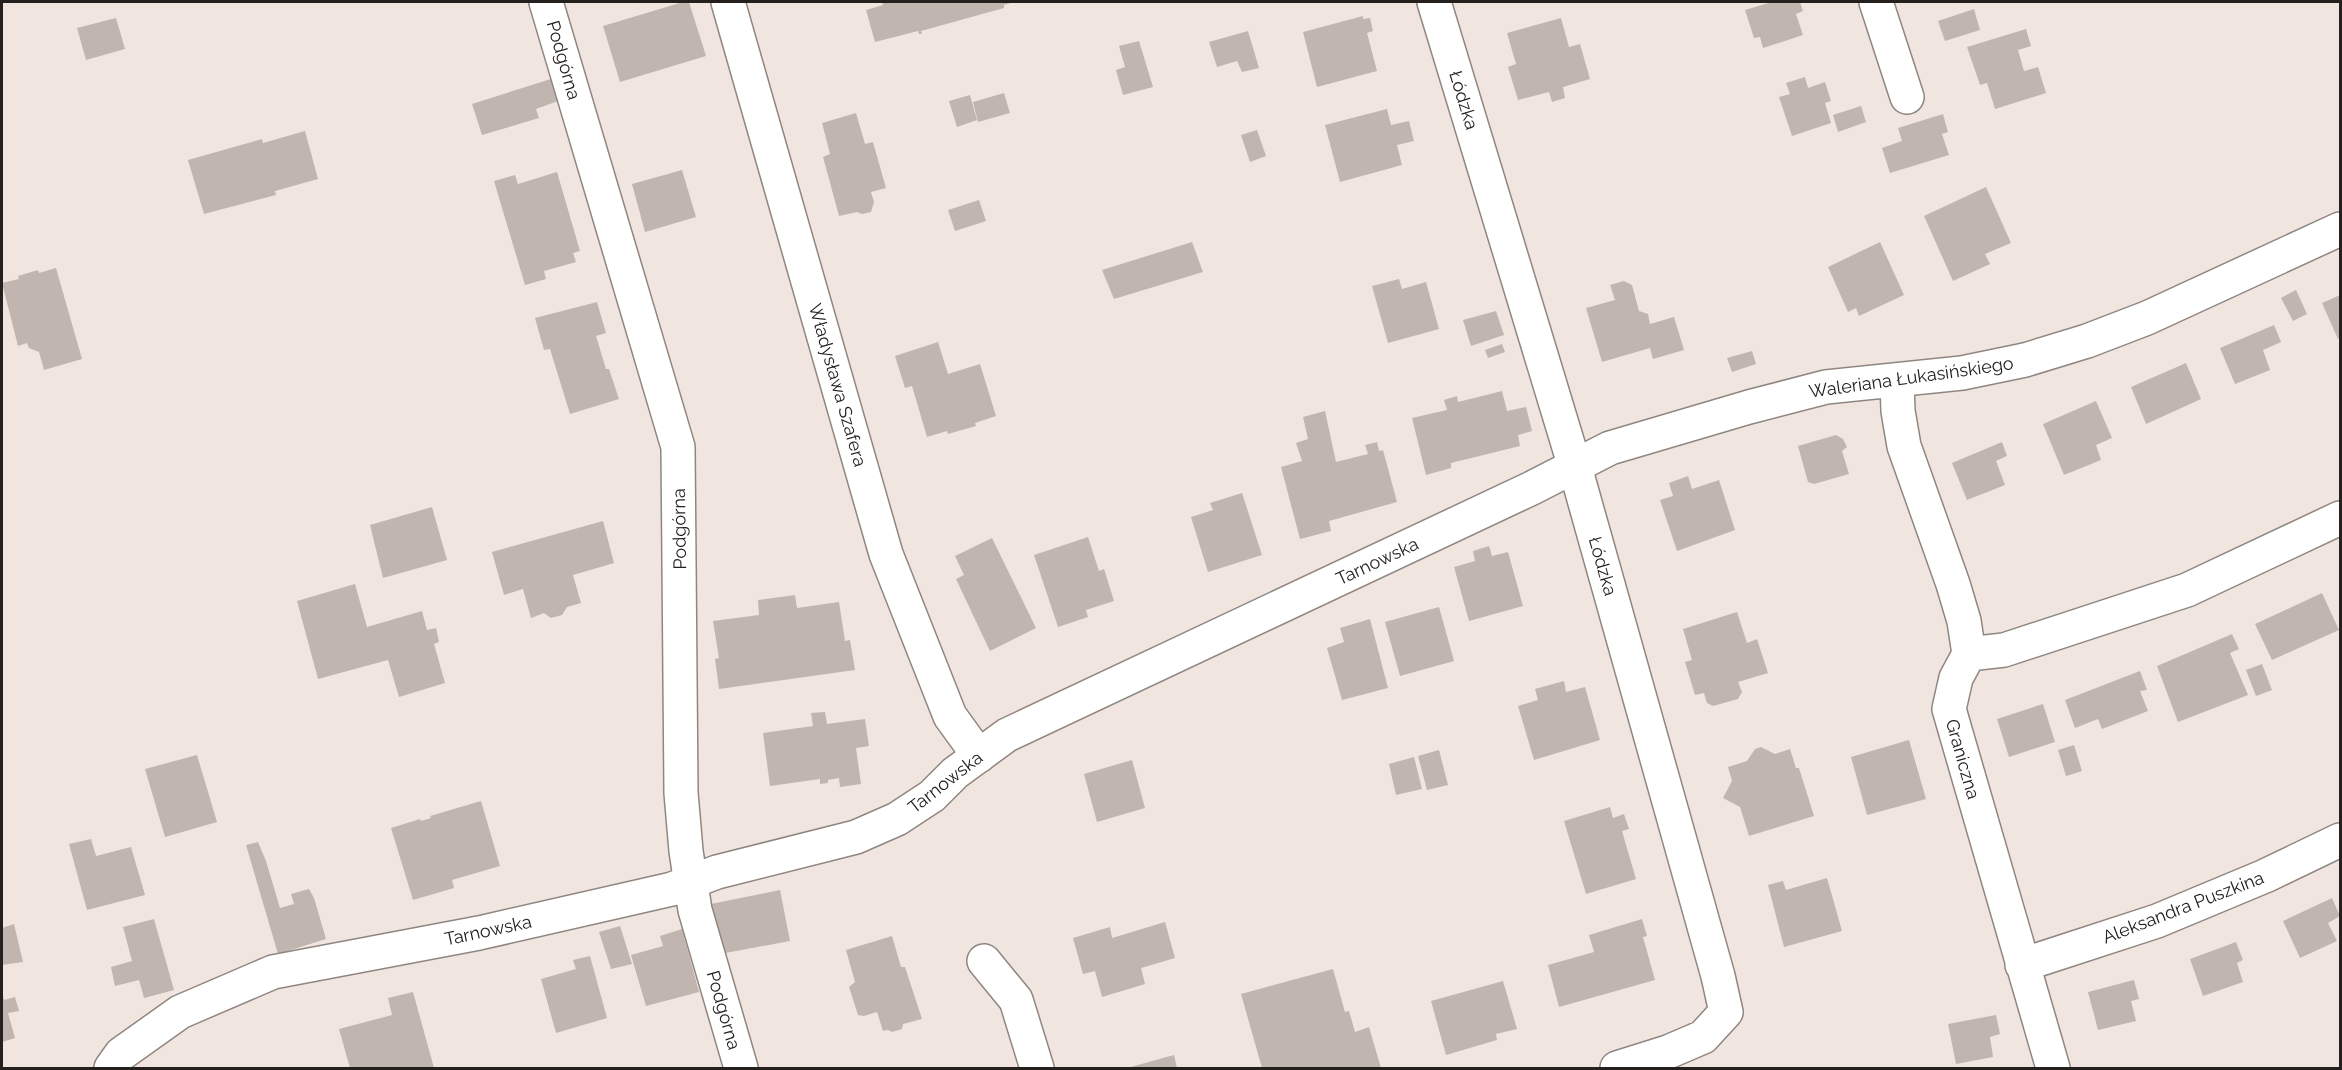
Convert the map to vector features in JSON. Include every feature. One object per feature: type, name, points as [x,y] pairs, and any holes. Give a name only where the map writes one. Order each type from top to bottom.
[{"type":"street","name":"Podgórna","points":[[546,2],[678,447],[681,793],[695,910],[741,1068]]},
{"type":"street","name":"Władysława Szafera","points":[[728,2],[886,554],[950,716],[978,756]]},
{"type":"street","name":"Łódzka","points":[[1434,2],[1575,467],[1718,976],[1726,1012],[1703,1037],[1668,1052],[1617,1068]]},
{"type":"street","points":[[1876,2],[1907,97]]},
{"type":"street","name":"Waleriana Łukasińskiego","points":[[1575,467],[1610,448],[1749,406],[1826,387],[1962,373],[2025,360],[2086,341],[2147,318],[2340,229]]},
{"type":"street","points":[[1897,381],[1898,411],[1904,446],[1953,584],[1964,621],[1970,654],[2004,650],[2187,591],[2340,518]]},
{"type":"street","name":"Tarnowska","points":[[111,1068],[121,1054],[180,1012],[273,972],[479,933],[691,883],[717,873],[856,837],[897,819],[932,796],[955,773],[1007,735],[1575,467]]},
{"type":"street","name":"Graniczna","points":[[1970,654],[1956,678],[1949,709],[2053,1068]]},
{"type":"street","name":"Aleksandra Puszkina","points":[[2022,965],[2157,921],[2265,876],[2340,840]]},
{"type":"street","points":[[984,961],[1016,1000],[1037,1068]]},
{"type":"building","points":[[689,2],[706,56],[620,82],[603,26]]},
{"type":"building","points":[[882,2],[1014,2],[1004,5],[1004,8],[921,31],[922,34],[918,31],[875,42],[866,10],[883,5]]},
{"type":"building","points":[[1772,2],[1800,2],[1803,11],[1796,14],[1803,35],[1763,48],[1760,37],[1754,38],[1745,10]]},
{"type":"building","points":[[1974,9],[1980,30],[1945,41],[1938,21]]},
{"type":"building","points":[[1363,16],[1363,19],[1370,18],[1373,31],[1367,33],[1377,71],[1317,87],[1303,32]]},
{"type":"building","points":[[116,18],[125,49],[86,60],[77,28]]},
{"type":"building","points":[[1561,18],[1569,47],[1580,44],[1590,79],[1563,87],[1565,98],[1552,102],[1549,92],[1518,100],[1508,67],[1516,64],[1507,33]]},
{"type":"building","points":[[2026,29],[2031,46],[2018,50],[2024,71],[2038,67],[2046,93],[1995,109],[1987,83],[1980,85],[1967,47]]},
{"type":"building","points":[[1248,31],[1259,68],[1242,72],[1237,61],[1217,67],[1209,42]]},
{"type":"building","points":[[1139,41],[1153,87],[1123,95],[1116,70],[1125,67],[1119,46]]},
{"type":"building","points":[[1805,77],[1808,88],[1825,82],[1831,101],[1825,103],[1831,123],[1792,136],[1779,97],[1790,94],[1786,83]]},
{"type":"building","points":[[554,78],[561,100],[536,109],[539,118],[482,135],[472,104]]},
{"type":"building","points":[[1004,93],[1010,113],[978,122],[973,102]]},
{"type":"building","points":[[970,95],[977,120],[957,127],[949,101]]},
{"type":"building","points":[[1861,106],[1866,122],[1838,132],[1833,115]]},
{"type":"building","points":[[1387,109],[1391,125],[1409,121],[1414,141],[1397,145],[1402,165],[1340,182],[1325,125]]},
{"type":"building","points":[[856,113],[865,144],[873,142],[886,188],[871,192],[874,202],[871,212],[839,216],[823,157],[830,154],[822,123]]},
{"type":"building","points":[[1943,114],[1948,132],[1942,134],[1949,155],[1890,173],[1882,148],[1902,141],[1898,128]]},
{"type":"building","points":[[1257,130],[1266,156],[1250,162],[1241,135]]},
{"type":"building","points":[[305,131],[318,179],[275,191],[276,195],[204,214],[188,160],[262,139],[263,143]]},
{"type":"building","points":[[682,170],[696,217],[645,232],[632,184]]},
{"type":"building","points":[[557,172],[580,251],[573,253],[576,262],[544,271],[546,279],[525,285],[494,181],[515,175],[518,184]]},
{"type":"building","points":[[1986,187],[2011,243],[1985,254],[1990,264],[1953,281],[1924,216]]},
{"type":"building","points":[[979,200],[986,221],[955,231],[948,210]]},
{"type":"building","points":[[1192,242],[1203,272],[1114,299],[1102,270]]},
{"type":"building","points":[[1880,242],[1904,295],[1859,316],[1856,308],[1848,312],[1828,267]]},
{"type":"building","points":[[56,268],[82,359],[44,370],[39,352],[29,348],[27,343],[18,346],[2,283],[19,279],[18,276],[38,270],[39,273]]},
{"type":"building","points":[[1399,279],[1402,289],[1426,282],[1439,329],[1388,343],[1372,286]]},
{"type":"building","points":[[1624,281],[1632,285],[1639,311],[1648,314],[1650,324],[1674,317],[1684,350],[1653,359],[1650,348],[1602,362],[1586,308],[1615,300],[1610,285]]},
{"type":"building","points":[[2296,290],[2307,314],[2293,321],[2281,298]]},
{"type":"building","points":[[2340,295],[2340,338],[2338,339],[2322,303]]},
{"type":"building","points":[[597,302],[606,333],[596,336],[606,369],[609,369],[619,399],[570,414],[550,349],[544,350],[535,318]]},
{"type":"building","points":[[1496,311],[1504,335],[1471,346],[1463,320]]},
{"type":"building","points":[[2274,325],[2281,342],[2263,350],[2270,370],[2235,384],[2220,348]]},
{"type":"building","points":[[938,342],[948,374],[980,364],[996,416],[975,423],[976,426],[927,437],[912,386],[905,388],[895,356]]},
{"type":"building","points":[[1502,344],[1505,352],[1488,358],[1485,350]]},
{"type":"building","points":[[1752,351],[1756,364],[1732,372],[1727,358]]},
{"type":"building","points":[[2186,363],[2201,399],[2146,424],[2131,387]]},
{"type":"building","points":[[1502,391],[1507,411],[1526,407],[1532,431],[1518,435],[1520,446],[1451,463],[1451,468],[1426,475],[1412,418],[1447,410],[1444,400],[1457,396],[1458,402]]},
{"type":"building","points":[[2096,401],[2112,438],[2096,445],[2101,460],[2064,475],[2043,424]]},
{"type":"building","points":[[1325,411],[1336,462],[1368,454],[1365,445],[1377,442],[1379,451],[1383,450],[1397,502],[1329,521],[1331,531],[1300,539],[1281,467],[1302,461],[1296,443],[1308,439],[1303,417]]},
{"type":"building","points":[[1836,435],[1843,439],[1847,447],[1842,451],[1849,474],[1814,484],[1808,482],[1798,446]]},
{"type":"building","points":[[2002,442],[2007,456],[1996,461],[2005,485],[1967,500],[1952,463]]},
{"type":"building","points":[[1688,476],[1692,489],[1719,480],[1735,530],[1677,551],[1660,500],[1673,496],[1669,483]]},
{"type":"building","points":[[1242,493],[1262,555],[1208,572],[1191,517],[1213,510],[1210,503]]},
{"type":"building","points":[[432,507],[447,560],[383,578],[370,525]]},
{"type":"building","points":[[603,521],[614,563],[573,575],[581,603],[567,607],[562,615],[551,618],[544,613],[531,618],[523,589],[504,595],[492,552]]},
{"type":"building","points":[[1088,537],[1099,571],[1104,569],[1114,601],[1086,610],[1088,617],[1058,627],[1034,555]]},
{"type":"building","points":[[992,538],[1036,628],[990,651],[956,579],[964,575],[955,556]]},
{"type":"building","points":[[1489,546],[1492,556],[1508,552],[1523,606],[1469,621],[1454,567],[1475,561],[1473,551]]},
{"type":"building","points":[[355,584],[367,627],[422,611],[427,630],[436,628],[439,642],[434,644],[445,683],[399,697],[388,660],[318,679],[297,601]]},
{"type":"building","points":[[2322,593],[2339,630],[2272,660],[2255,624]]},
{"type":"building","points":[[795,595],[797,608],[839,602],[845,641],[850,640],[855,670],[719,689],[715,659],[719,658],[713,621],[759,615],[758,600]]},
{"type":"building","points":[[1439,607],[1454,661],[1400,676],[1385,622]]},
{"type":"building","points":[[1737,612],[1747,643],[1757,639],[1768,673],[1738,682],[1742,692],[1738,699],[1713,706],[1707,703],[1704,693],[1695,695],[1685,662],[1692,660],[1683,629]]},
{"type":"building","points":[[1370,619],[1388,688],[1342,700],[1327,648],[1344,642],[1340,628]]},
{"type":"building","points":[[2232,634],[2239,649],[2230,653],[2248,695],[2178,722],[2157,666]]},
{"type":"building","points":[[2262,664],[2272,690],[2256,696],[2246,670]]},
{"type":"building","points":[[2140,671],[2147,690],[2140,691],[2148,711],[2102,729],[2098,719],[2075,728],[2065,700]]},
{"type":"building","points":[[1564,681],[1566,692],[1585,687],[1600,740],[1534,760],[1518,706],[1538,700],[1535,689]]},
{"type":"building","points":[[2043,704],[2055,742],[2009,757],[1997,719]]},
{"type":"building","points":[[825,712],[827,724],[865,719],[869,746],[856,748],[861,784],[840,787],[839,778],[820,784],[820,779],[770,786],[763,733],[813,726],[811,713]]},
{"type":"building","points":[[1909,740],[1926,799],[1867,815],[1851,757]]},
{"type":"building","points":[[2074,745],[2082,771],[2066,776],[2058,750]]},
{"type":"building","points":[[1761,747],[1775,754],[1790,749],[1796,768],[1799,768],[1814,816],[1749,836],[1740,807],[1723,798],[1732,781],[1728,767],[1747,761],[1755,749]]},
{"type":"building","points":[[1439,750],[1448,785],[1427,790],[1418,756]]},
{"type":"building","points":[[197,755],[217,822],[165,837],[145,769]]},
{"type":"building","points":[[1414,757],[1422,789],[1396,795],[1389,764]]},
{"type":"building","points":[[1132,760],[1145,808],[1097,822],[1084,774]]},
{"type":"building","points":[[481,801],[500,866],[452,880],[454,888],[413,900],[391,828],[431,818],[430,816]]},
{"type":"building","points":[[1610,807],[1613,818],[1624,814],[1629,829],[1622,831],[1636,879],[1586,894],[1564,821]]},
{"type":"building","points":[[91,839],[96,856],[131,847],[145,895],[87,910],[69,844]]},
{"type":"building","points":[[258,842],[280,908],[294,904],[291,894],[309,889],[314,898],[326,939],[278,954],[246,845]]},
{"type":"building","points":[[1827,878],[1842,931],[1784,947],[1768,885],[1783,881],[1786,890]]},
{"type":"building","points":[[780,890],[790,941],[720,954],[711,904]]},
{"type":"building","points":[[2332,898],[2340,916],[2328,923],[2337,941],[2300,958],[2283,921]]},
{"type":"building","points":[[154,919],[174,990],[144,998],[139,980],[115,986],[111,967],[132,961],[123,927]]},
{"type":"building","points":[[1642,919],[1647,936],[1643,937],[1655,980],[1559,1007],[1548,965],[1594,952],[1589,935]]},
{"type":"building","points":[[1165,922],[1175,958],[1141,968],[1145,984],[1102,997],[1095,971],[1083,974],[1073,938],[1110,927],[1112,938]]},
{"type":"building","points":[[14,924],[23,962],[2,965],[2,928]]},
{"type":"building","points":[[620,926],[632,964],[611,969],[599,932]]},
{"type":"building","points":[[682,929],[699,992],[646,1006],[631,955],[663,946],[660,936]]},
{"type":"building","points":[[892,936],[901,967],[905,967],[922,1019],[903,1024],[902,1029],[892,1032],[883,1031],[877,1012],[864,1016],[858,1015],[849,987],[855,982],[846,950]]},
{"type":"building","points":[[2236,942],[2243,960],[2237,963],[2243,982],[2203,996],[2190,959]]},
{"type":"building","points":[[590,956],[607,1018],[556,1033],[541,979],[576,969],[573,960]]},
{"type":"building","points":[[1333,969],[1345,1012],[1349,1011],[1355,1032],[1369,1027],[1381,1068],[1262,1068],[1241,994]]},
{"type":"building","points":[[2134,980],[2139,999],[2131,1001],[2136,1021],[2098,1030],[2088,992]]},
{"type":"building","points":[[1503,981],[1517,1029],[1496,1034],[1497,1040],[1446,1055],[1431,1001]]},
{"type":"building","points":[[2,992],[4,1000],[15,997],[19,1011],[8,1013],[15,1038],[2,1042]]},
{"type":"building","points":[[413,992],[434,1068],[350,1068],[339,1029],[392,1015],[388,998]]},
{"type":"building","points":[[1996,1015],[2000,1034],[1990,1037],[1993,1057],[1956,1064],[1948,1024]]},
{"type":"building","points":[[1174,1055],[1177,1068],[1127,1068]]}]
